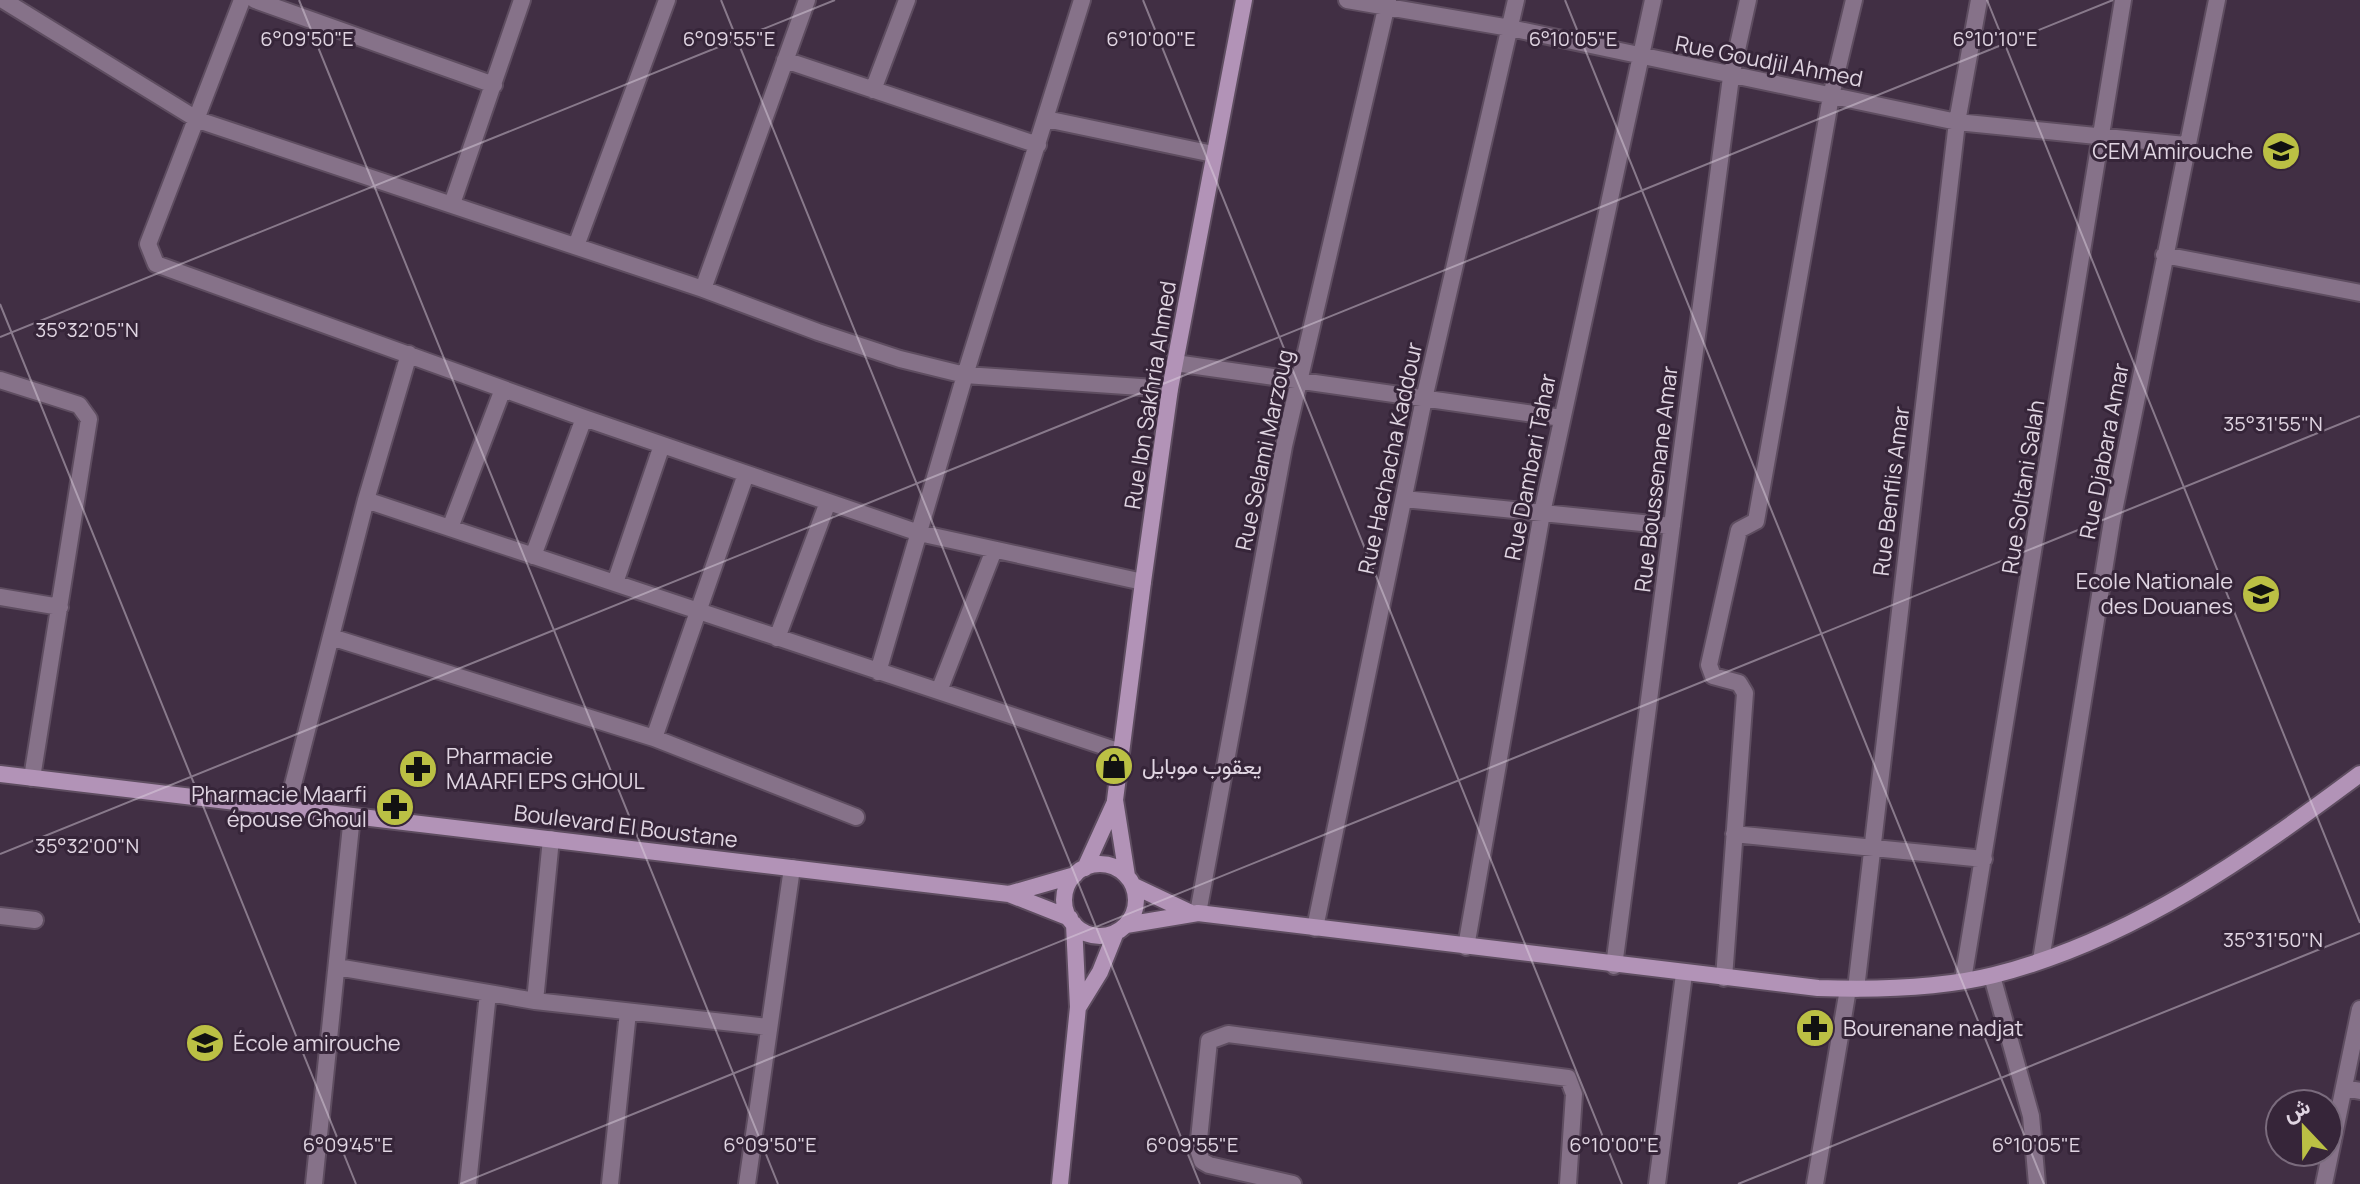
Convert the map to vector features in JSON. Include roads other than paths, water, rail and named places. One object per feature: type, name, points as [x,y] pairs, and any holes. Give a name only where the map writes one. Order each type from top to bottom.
[{"type":"main road","name":"Rue Ibn Sakhria Ahmed","points":[[1115,800],[1170,389],[1244,0]]},
{"type":"main road","name":"Boulevard El Boustane","points":[[0,774],[1009,894]]},
{"type":"main road","points":[[1009,894],[1072,921],[1092,935],[1194,913],[1724,978],[1852,989],[1963,980],[1992,976],[2041,960],[2138,921],[2217,877],[2360,774]]},
{"type":"main road","points":[[1060,1184],[1078,1007],[1072,921],[1064,901],[1068,885],[1080,871],[1115,800]]},
{"type":"main road","points":[[1078,1007],[1100,972],[1121,928],[1135,911],[1115,800]]},
{"type":"main road","points":[[1009,894],[1080,871],[1110,866],[1130,881],[1194,913]]},
{"type":"street","points":[[3,0],[198,120],[703,289],[900,359],[965,375],[1170,389]]},
{"type":"street","points":[[452,204],[522,0]]},
{"type":"street","points":[[576,246],[667,0]]},
{"type":"street","points":[[703,289],[807,0]]},
{"type":"street","points":[[873,90],[907,0]]},
{"type":"street","points":[[878,672],[965,375],[1082,0]]},
{"type":"street","name":"Rue Goudjil Ahmed","points":[[1347,0],[1387,3],[1957,122],[2099,139],[2185,145]]},
{"type":"street","name":"Rue Hachacha Kaddour","points":[[1315,928],[1424,399],[1516,0]]},
{"type":"street","name":"Rue Dambari Tahar","points":[[1466,947],[1542,513],[1653,0]]},
{"type":"street","name":"Rue Boussenane Amar","points":[[1614,966],[1731,77],[1748,0]]},
{"type":"street","points":[[1724,978],[1745,693],[1739,683],[1713,676],[1709,665],[1739,530],[1756,521],[1831,96],[1854,0]]},
{"type":"street","name":"Rue Benflis Amar","points":[[1815,1184],[1852,989],[1872,850],[1957,122],[1979,0]]},
{"type":"street","name":"Rue Soltani Salah","points":[[1963,980],[2123,0]]},
{"type":"street","name":"Rue Djabara Amar","points":[[2041,960],[2112,521],[2185,145],[2217,0]]},
{"type":"street","points":[[494,85],[243,1],[148,244],[156,264],[584,418],[919,533],[1143,582]]},
{"type":"street","name":"Rue Selami Marzoug","points":[[1194,913],[1270,516],[1387,3]]},
{"type":"street","points":[[785,60],[1038,145]]},
{"type":"street","points":[[1046,119],[1213,154]]},
{"type":"street","points":[[2164,255],[2360,293]]},
{"type":"street","points":[[287,808],[366,500],[409,354]]},
{"type":"street","points":[[1175,363],[1562,418]]},
{"type":"street","points":[[0,380],[72,403],[88,414],[89,426],[32,778]]},
{"type":"street","points":[[450,528],[503,389]]},
{"type":"street","points":[[533,556],[584,418]]},
{"type":"street","points":[[615,583],[662,445]]},
{"type":"street","points":[[654,738],[746,474]]},
{"type":"street","points":[[1404,499],[1672,526]]},
{"type":"street","points":[[366,500],[1121,752]]},
{"type":"street","points":[[777,638],[828,502]]},
{"type":"street","points":[[939,691],[994,550]]},
{"type":"street","points":[[0,597],[60,607]]},
{"type":"street","points":[[331,637],[654,738],[856,817]]},
{"type":"street","points":[[314,1184],[352,816]]},
{"type":"street","points":[[1734,834],[1984,859]]},
{"type":"street","points":[[535,1001],[551,839]]},
{"type":"street","points":[[747,1184],[792,868]]},
{"type":"street","points":[[0,916],[35,920]]},
{"type":"street","points":[[337,967],[535,1001],[769,1027]]},
{"type":"street","points":[[1657,1184],[1684,974]]},
{"type":"street","points":[[1992,976],[2031,1116],[2037,1184]]},
{"type":"street","points":[[468,1184],[488,993]]},
{"type":"street","points":[[2324,1184],[2352,1089],[2360,1009]]},
{"type":"street","points":[[610,1184],[628,1012]]},
{"type":"street","points":[[1293,1184],[1209,1165],[1200,1158],[1198,1149],[1209,1041],[1213,1037],[1228,1034],[1568,1078],[1574,1094],[1568,1184]]},
{"type":"place","name":"CEM Amirouche","points":[[2281,151]]},
{"type":"place","name":"Ecole Nationale des Douanes","points":[[2261,594]]},
{"type":"place","name":"يعقوب موبايل","points":[[1114,766]]},
{"type":"place","name":"Pharmacie MAARFI EPS GHOUL","points":[[418,769]]},
{"type":"place","name":"Pharmacie Maarfi épouse Ghoul","points":[[395,807]]},
{"type":"place","name":"Bourenane nadjat","points":[[1815,1028]]},
{"type":"place","name":"École amirouche","points":[[205,1043]]}]
